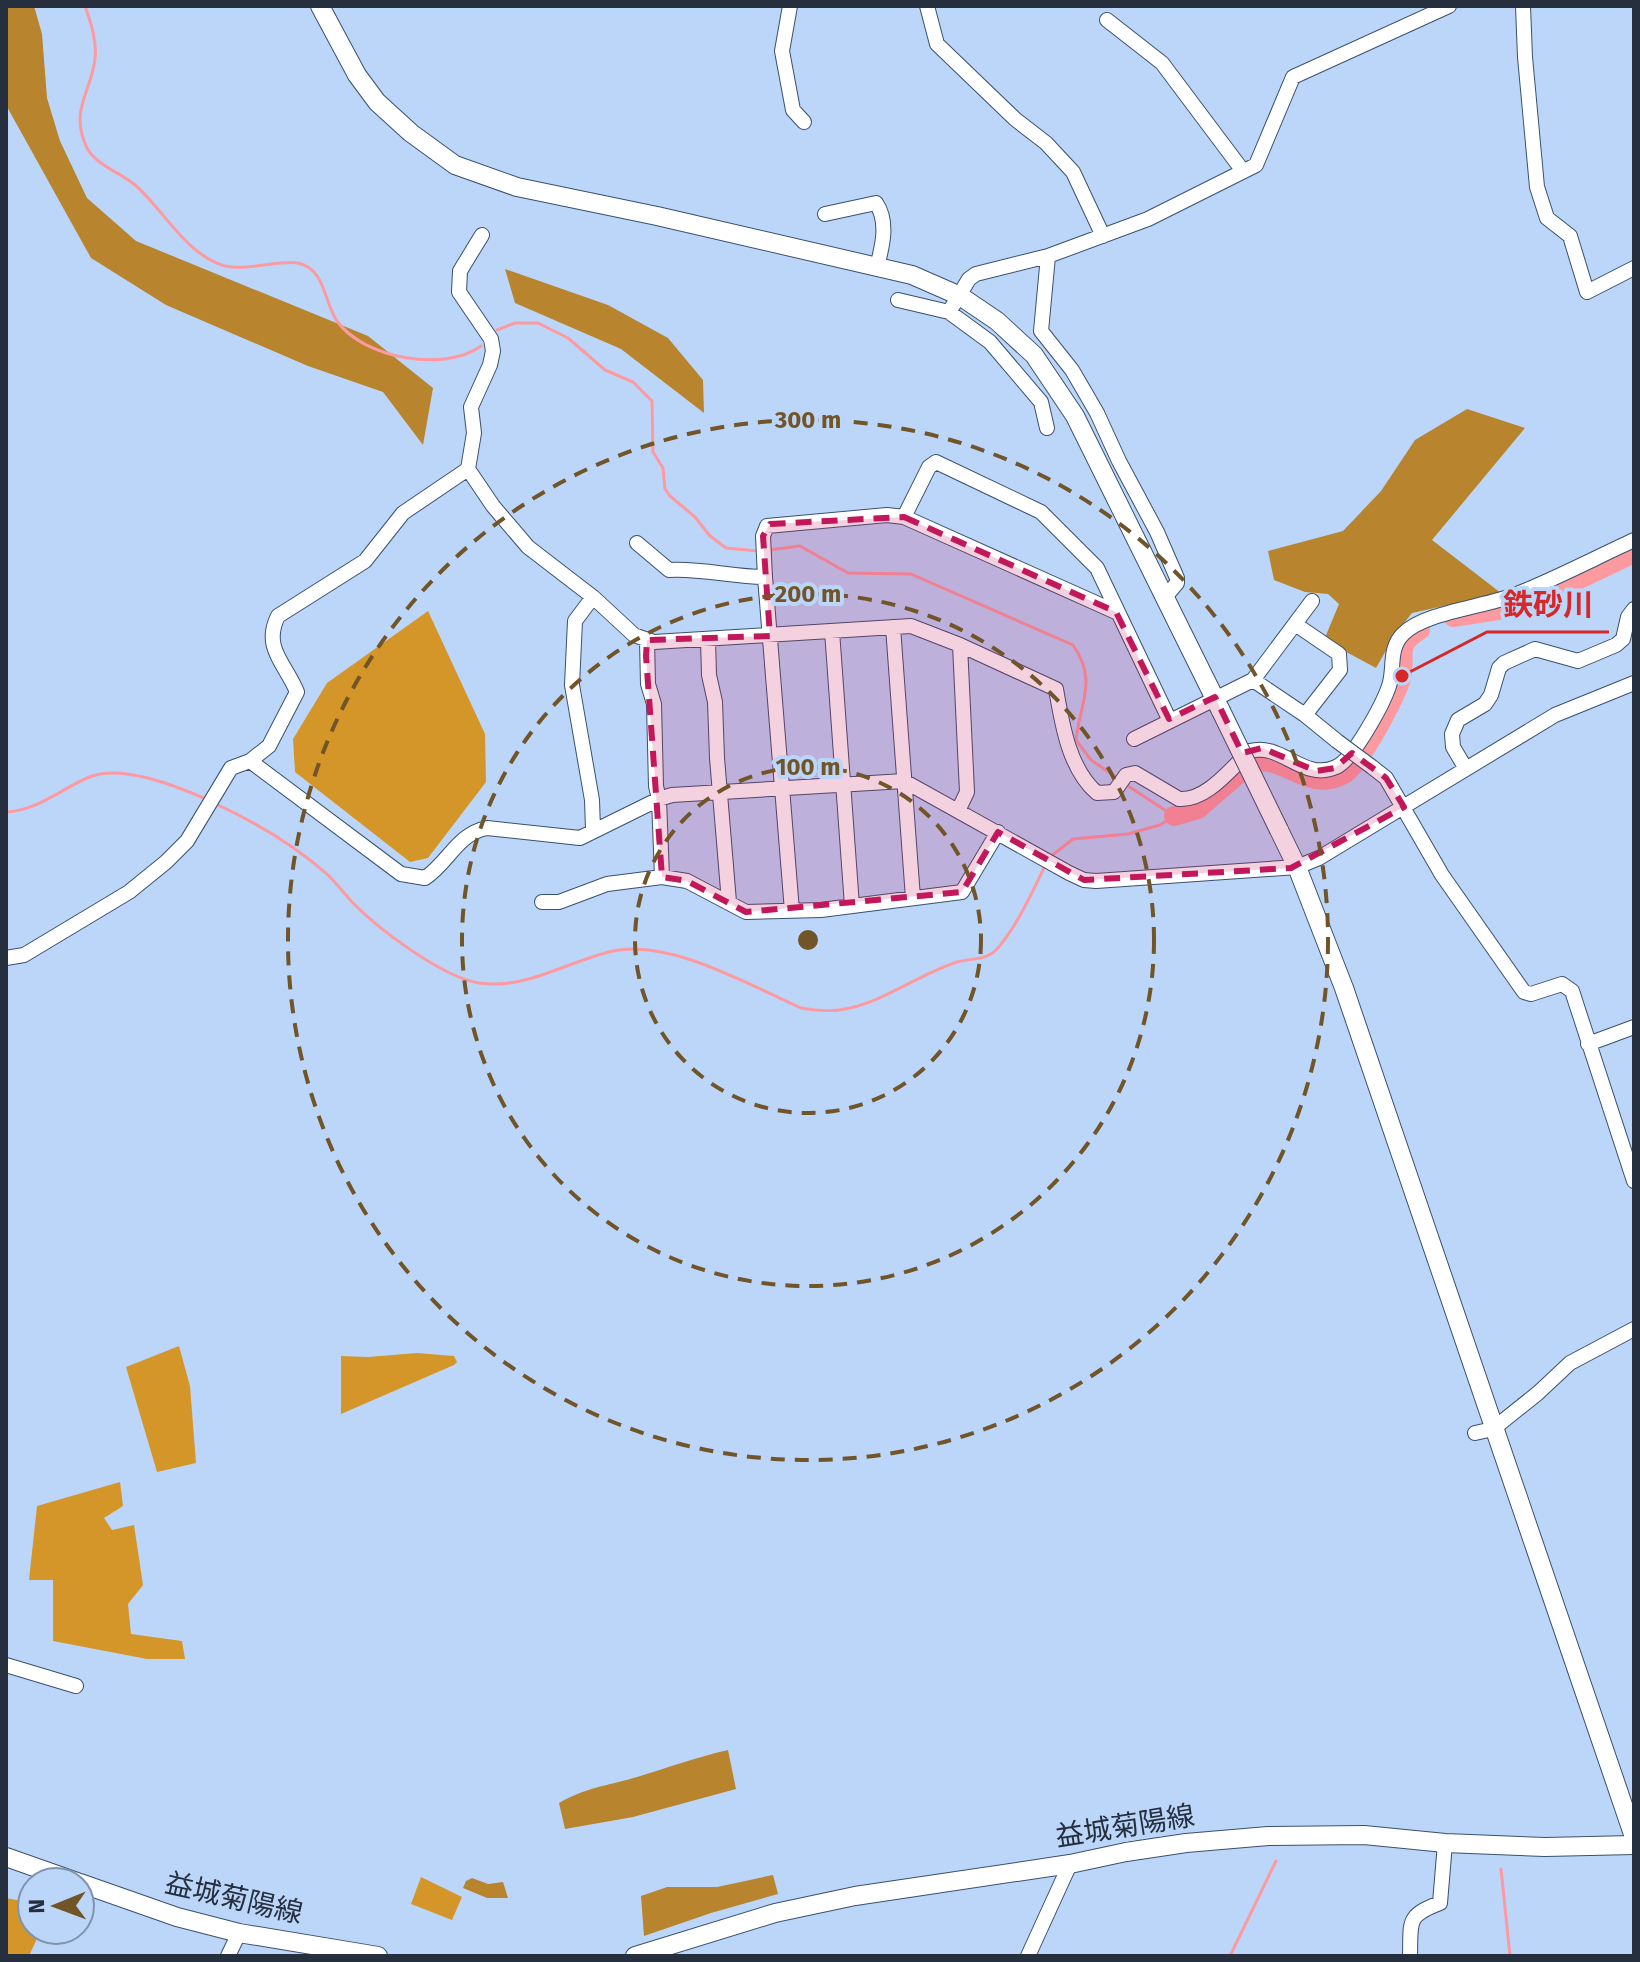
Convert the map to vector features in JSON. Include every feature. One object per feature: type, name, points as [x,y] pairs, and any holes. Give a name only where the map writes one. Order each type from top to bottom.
[{"type":"street","points":[[320,6],[357,75],[377,102],[411,133],[455,165],[517,187],[912,275],[960,296],[1017,337],[1054,382],[1075,416],[1166,596],[1297,867],[1344,988],[1484,1431],[1634,1837]]},
{"type":"street","points":[[790,6],[782,51],[793,110],[804,122]]},
{"type":"street","points":[[927,6],[937,44],[1015,119],[1046,143],[1073,172],[1103,236]]},
{"type":"street","points":[[949,312],[969,279],[976,274],[1048,256],[1148,219],[1256,165],[1293,77],[1449,6]]},
{"type":"street","points":[[1523,6],[1536,177],[1544,212],[1570,236],[1587,292],[1634,268]]},
{"type":"street","points":[[1107,20],[1162,63],[1243,171]]},
{"type":"street","points":[[825,214],[876,203],[880,209],[884,238],[877,267]]},
{"type":"street","points":[[482,235],[460,271],[459,292],[491,339],[493,351],[471,407],[474,433],[468,469],[493,506],[528,547],[593,597],[634,635],[654,642],[911,626],[960,645],[1056,689],[1063,728],[1082,776],[1097,793],[1108,794],[1122,780],[1135,773],[1179,799],[1199,796],[1256,749],[1274,752],[1305,769],[1335,768],[1345,762],[1356,748],[1390,685],[1396,644],[1400,636],[1415,624],[1515,595],[1634,540]]},
{"type":"street","points":[[1048,256],[1041,331],[1072,370],[1157,532],[1177,578],[1177,583],[1166,596]]},
{"type":"street","points":[[898,300],[949,312],[990,342],[1041,402],[1047,428]]},
{"type":"street","points":[[904,517],[933,463],[939,463],[1041,512],[1097,568],[1169,719]]},
{"type":"street","points":[[6,958],[24,955],[129,892],[187,841],[231,768],[250,761],[269,746],[297,692],[272,646],[271,629],[278,616],[365,561],[403,513],[468,469]]},
{"type":"street","points":[[792,911],[765,572],[763,536],[770,524],[887,515],[904,517],[1116,612]]},
{"type":"street","points":[[637,543],[669,570],[690,569],[735,577],[765,572]]},
{"type":"street","points":[[593,597],[575,621],[572,661],[572,685],[592,800],[593,829]]},
{"type":"street","points":[[1134,739],[1169,719],[1218,704],[1253,680],[1312,601]]},
{"type":"street","points":[[1466,769],[1453,747],[1452,734],[1458,720],[1485,704],[1499,668],[1504,663],[1535,649],[1578,661],[1623,639],[1628,617],[1634,609]]},
{"type":"street","points":[[1295,624],[1339,654],[1341,662],[1340,670],[1305,715]]},
{"type":"street","points":[[893,627],[913,898]]},
{"type":"street","points":[[832,631],[852,906]]},
{"type":"street","points":[[647,640],[648,684],[654,704],[662,877]]},
{"type":"street","points":[[708,640],[729,902]]},
{"type":"street","points":[[958,811],[967,792],[960,645]]},
{"type":"street","points":[[1253,680],[1305,715],[1386,778],[1442,875],[1524,992],[1531,994],[1562,984],[1570,988],[1634,1181]]},
{"type":"street","points":[[250,761],[401,874],[425,878],[437,870],[463,837],[475,830],[487,828],[580,838],[593,829],[672,795],[904,781],[1069,873],[1084,880],[1096,881],[1297,867],[1319,858],[1555,715],[1634,683]]},
{"type":"street","points":[[542,902],[559,902],[607,884],[662,877],[687,881],[746,912],[852,906],[962,892],[998,832]]},
{"type":"street","points":[[1588,1044],[1634,1027]]},
{"type":"street","points":[[1484,1431],[1538,1393],[1570,1363],[1634,1329]]},
{"type":"street","points":[[6,1665],[76,1686]]},
{"type":"street","name":"益城菊陽線","points":[[635,1956],[775,1913],[855,1896],[1186,1843],[1268,1836],[1364,1835],[1445,1843],[1545,1847],[1634,1845]]},
{"type":"street","points":[[1410,1956],[1411,1924],[1417,1912],[1440,1903],[1445,1843]]},
{"type":"street","name":"益城菊陽線","points":[[6,1857],[32,1866]]},
{"type":"street","points":[[1028,1956],[1070,1864]]},
{"type":"street","name":"益城菊陽線","points":[[96,1888],[177,1917],[239,1933],[378,1956]]},
{"type":"street","points":[[228,1956],[239,1933]]},
{"type":"highlighted area","points":[[904,517],[1116,612],[1169,719],[1215,697],[1242,753],[1262,748],[1316,771],[1335,768],[1352,753],[1386,778],[1404,807],[1291,868],[1084,880],[998,832],[962,892],[746,912],[687,881],[662,877],[646,656],[647,640],[770,636],[763,536],[770,524]]},
{"type":"shaded area","points":[[6,6],[34,6],[42,34],[47,98],[60,141],[87,198],[136,241],[368,336],[433,388],[423,445],[383,392],[308,366],[166,305],[91,258],[6,105]]},
{"type":"shaded area","points":[[505,269],[608,305],[668,338],[703,380],[704,413],[621,349],[515,303]]},
{"type":"shaded area","points":[[1467,409],[1525,428],[1432,540],[1501,593],[1412,613],[1396,633],[1376,668],[1324,640],[1339,604],[1328,594],[1305,592],[1274,580],[1268,551],[1343,531],[1381,491],[1415,440]]},
{"type":"shaded area","points":[[428,611],[485,734],[486,782],[428,858],[410,862],[295,772],[293,739],[327,683]]},
{"type":"shaded area","points":[[179,1346],[190,1386],[196,1463],[157,1472],[126,1367]]},
{"type":"shaded area","points":[[417,1353],[454,1356],[457,1362],[341,1414],[341,1356]]},
{"type":"shaded area","points":[[120,1482],[123,1506],[104,1518],[112,1530],[134,1525],[143,1585],[128,1604],[131,1634],[182,1641],[185,1659],[147,1659],[53,1641],[53,1580],[29,1580],[37,1506]]},
{"type":"shaded area","points":[[728,1750],[736,1789],[633,1817],[565,1829],[559,1803],[569,1798]]},
{"type":"shaded area","points":[[773,1875],[778,1894],[644,1936],[641,1896],[667,1887],[717,1887]]},
{"type":"shaded area","points":[[421,1877],[462,1897],[452,1920],[411,1904]]},
{"type":"shaded area","points":[[472,1878],[488,1884],[503,1882],[508,1898],[487,1898],[463,1888],[466,1881]]},
{"type":"shaded area","points":[[6,1898],[16,1900],[16,1946],[34,1946],[29,1956],[6,1956]]},
{"type":"waterway","points":[[85,6],[95,52],[80,123],[87,148],[102,164],[146,195],[187,242],[211,260],[225,266],[290,262],[307,266],[319,279],[337,321],[349,334],[384,352],[405,358],[447,359],[481,346]]},
{"type":"waterway","points":[[497,330],[515,323],[538,323],[568,338],[605,370],[633,382],[652,401],[653,452],[663,468],[665,489],[670,496],[726,548],[758,551]]},
{"type":"waterway","points":[[769,550],[800,546],[848,573],[911,574],[1073,645],[1085,669],[1086,681],[1076,740],[1091,760],[1119,779]]},
{"type":"waterway","points":[[1453,617],[1523,606],[1634,553]]},
{"type":"waterway","points":[[1174,816],[1198,809],[1250,764],[1274,763],[1318,779],[1344,774],[1359,758],[1385,714],[1401,678],[1406,641],[1420,630]]},
{"type":"waterway","points":[[6,812],[29,808],[81,781],[105,773],[150,778],[206,799]]},
{"type":"waterway","points":[[1050,857],[1073,839],[1128,834],[1160,825],[1174,816],[1125,784]]},
{"type":"waterway","points":[[216,804],[288,844],[328,875],[363,913],[394,938],[429,962],[464,979],[479,983],[513,982],[613,951],[635,949],[659,952],[709,966],[801,1008],[832,1011],[864,1004],[943,967],[993,953],[1018,919],[1046,864]]},
{"type":"waterway","points":[[1230,1956],[1276,1861]]},
{"type":"waterway","points":[[1501,1869],[1510,1956]]},
{"type":"place","name":"鉄砂川","points":[[1402,676]]}]
